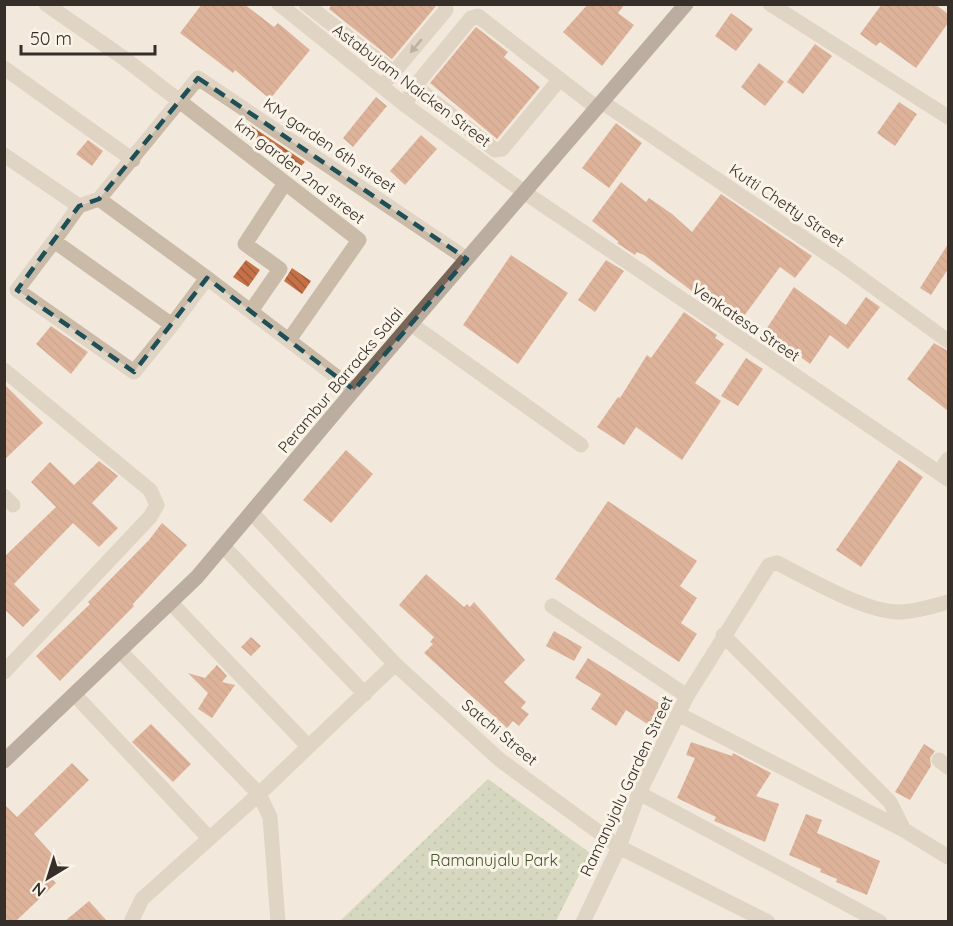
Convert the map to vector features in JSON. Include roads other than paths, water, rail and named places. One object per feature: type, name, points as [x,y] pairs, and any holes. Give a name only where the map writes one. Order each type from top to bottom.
[{"type":"main road","name":"Perambur Barracks Salai","points":[[4,761],[172,604],[224,548],[354,390],[686,4]]},
{"type":"street","name":"km garden 2nd street","points":[[45,4],[126,59],[359,240],[290,340]]},
{"type":"street","name":"Astabujam Naicken Street","points":[[279,4],[405,105],[524,192]]},
{"type":"street","points":[[306,4],[393,72]]},
{"type":"street","points":[[382,86],[446,10],[445,4]]},
{"type":"street","points":[[770,4],[948,117]]},
{"type":"street","name":"Kutti Chetty Street","points":[[415,86],[471,18],[478,16],[560,79],[842,264],[948,341]]},
{"type":"street","points":[[4,68],[133,160]]},
{"type":"street","name":"KM garden 6th street","points":[[178,101],[198,78],[467,259]]},
{"type":"street","points":[[405,105],[415,86],[495,150],[502,149],[560,79]]},
{"type":"street","points":[[178,101],[133,160],[99,199],[79,206],[17,290],[134,372],[207,278]]},
{"type":"street","points":[[4,154],[79,206]]},
{"type":"street","points":[[251,311],[280,269],[245,244],[285,183]]},
{"type":"street","name":"Venkatesa Street","points":[[524,192],[944,476]]},
{"type":"street","points":[[99,199],[354,390]]},
{"type":"street","points":[[54,241],[172,325]]},
{"type":"street","points":[[411,324],[581,445]]},
{"type":"street","points":[[4,370],[150,490],[157,505],[150,517],[4,672]]},
{"type":"street","points":[[944,476],[948,459]]},
{"type":"street","name":"Satchi Street","points":[[252,513],[395,664],[500,760],[619,847],[768,921]]},
{"type":"street","points":[[224,548],[365,694]]},
{"type":"street","name":"Ramanujalu Garden Street","points":[[583,921],[619,847],[639,793],[680,715],[687,696],[723,635],[771,563],[777,563],[837,593],[889,611],[910,611],[948,602]]},
{"type":"street","points":[[172,604],[308,746]]},
{"type":"street","points":[[552,606],[687,696]]},
{"type":"street","points":[[723,635],[890,802],[904,830]]},
{"type":"street","points":[[121,652],[259,794],[270,817],[278,921]]},
{"type":"street","points":[[131,921],[142,898],[259,794],[395,664]]},
{"type":"street","points":[[75,695],[209,838]]},
{"type":"street","points":[[680,715],[904,830],[948,857]]},
{"type":"street","points":[[639,793],[880,921]]},
{"type":"park label","name":"Ramanujalu Park","points":[[494,860]]}]
